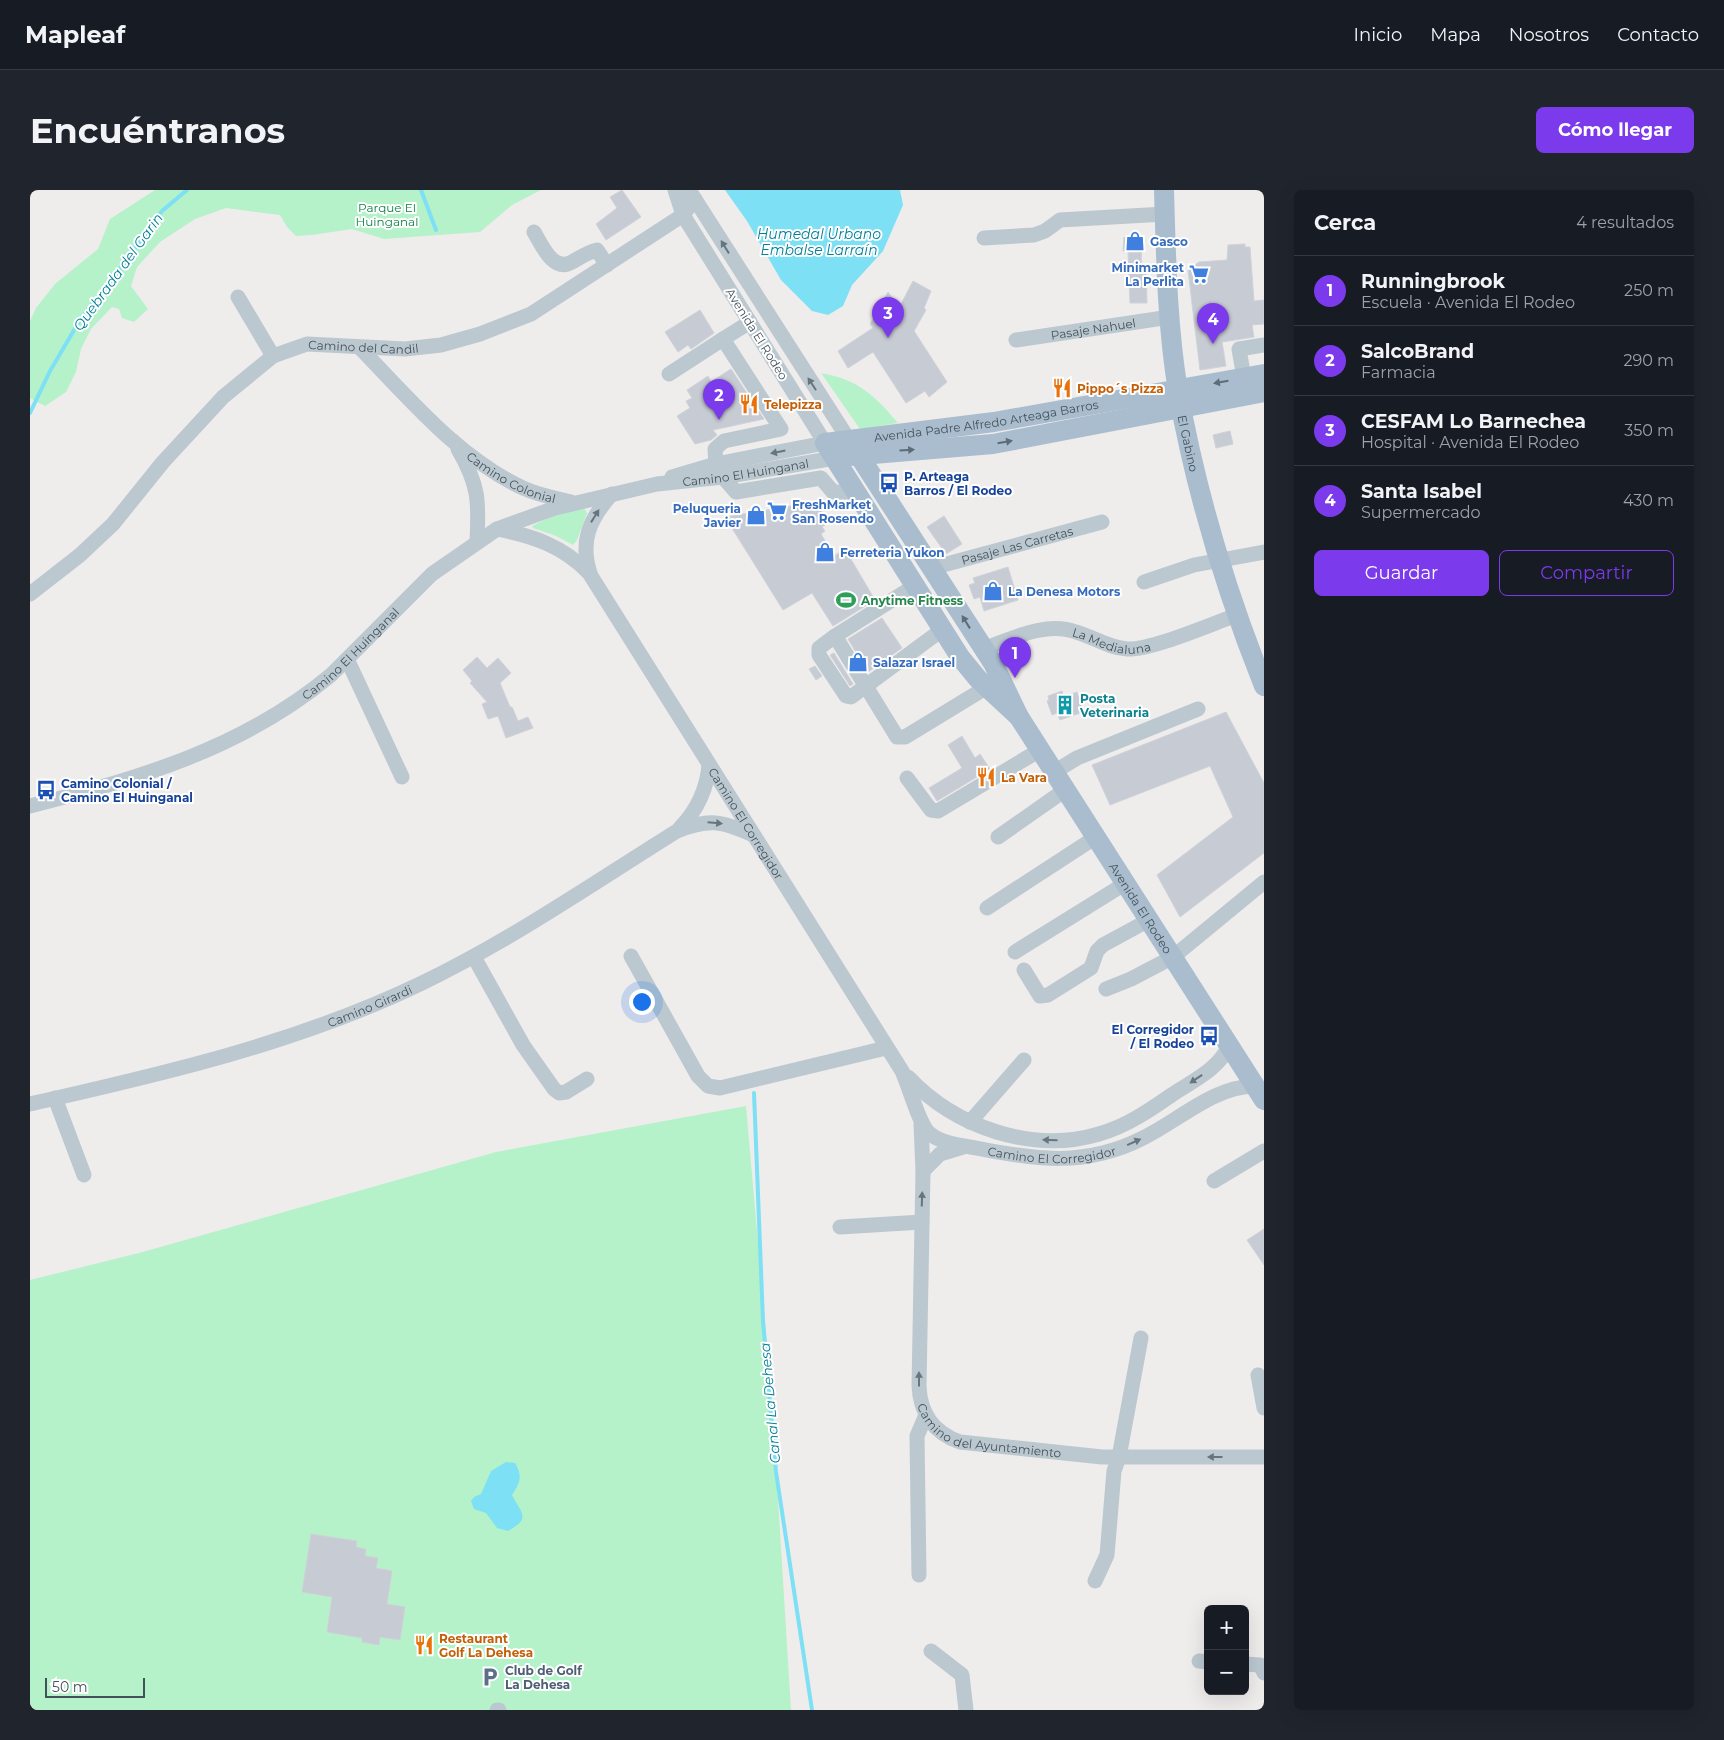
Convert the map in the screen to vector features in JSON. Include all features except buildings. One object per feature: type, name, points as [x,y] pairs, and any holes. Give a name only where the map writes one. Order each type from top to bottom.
[{"type":"main road","name":"El Gabino","points":[[1164,190],[1170,317],[1180,399],[1198,482],[1220,561],[1237,615],[1264,686]]},
{"type":"main road","name":"Avenida Padre Alfredo Arteaga Barros","points":[[830,450],[854,447],[993,444],[1180,399],[1244,378],[1264,374]]},
{"type":"main road","name":"Avenida Padre Alfredo Arteaga Barros","points":[[1180,399],[1264,392]]},
{"type":"main road","name":"Avenida El Rodeo","points":[[854,447],[984,649],[1000,676],[1020,717],[1065,790],[1260,1093]]},
{"type":"main road","name":"Avenida El Rodeo","points":[[830,450],[960,657],[987,687],[1020,717]]},
{"type":"street","name":"Avenida El Rodeo","points":[[675,190],[683,215],[830,450]]},
{"type":"street","name":"Avenida El Rodeo","points":[[692,194],[854,447]]},
{"type":"street","name":"Camino del Candil","points":[[30,594],[80,555],[113,524],[164,462],[223,397],[273,356],[307,344],[405,349],[441,345],[480,334],[531,314],[683,215],[692,194]]},
{"type":"street","points":[[984,238],[1034,235],[1045,231],[1060,220],[1165,214]]},
{"type":"street","points":[[534,232],[551,259],[558,264],[566,265],[597,250],[607,265]]},
{"type":"street","points":[[238,297],[273,356]]},
{"type":"street","name":"Pasaje Nahuel","points":[[1016,340],[1170,317]]},
{"type":"street","points":[[669,374],[750,322]]},
{"type":"street","points":[[722,339],[782,429],[724,441],[715,449],[719,471],[736,492],[821,478],[833,492],[857,492]]},
{"type":"street","points":[[1244,378],[1239,349],[1264,345]]},
{"type":"street","name":"Camino Colonial","points":[[360,348],[455,444],[506,479],[543,495],[574,502]]},
{"type":"street","name":"Camino Colonial","points":[[455,444],[469,469],[477,490],[477,542]]},
{"type":"street","name":"Camino El Huinganal","points":[[30,806],[130,780],[179,763],[221,744],[291,705],[313,690],[348,659],[432,574],[497,529],[535,514],[574,502],[657,484],[691,470],[719,471],[783,467],[830,450]]},
{"type":"street","name":"Camino El Huinganal","points":[[719,471],[830,450]]},
{"type":"street","points":[[783,467],[787,484]]},
{"type":"street","points":[[477,490],[481,483],[488,478],[506,479]]},
{"type":"street","name":"Camino El Corregidor","points":[[591,576],[586,557],[585,538],[595,515],[612,494]]},
{"type":"street","name":"Pasaje Las Carretas","points":[[932,568],[1102,522]]},
{"type":"street","name":"Camino El Corregidor","points":[[497,529],[527,535],[560,549],[591,576],[902,1071],[911,1090],[922,1124],[937,1138],[967,1146],[1045,1160],[1095,1155],[1120,1148],[1146,1137],[1230,1088],[1260,1093]]},
{"type":"street","points":[[560,549],[574,550],[581,545],[585,538]]},
{"type":"street","points":[[1144,582],[1194,565],[1264,552]]},
{"type":"street","points":[[916,585],[835,636],[819,648],[819,655],[846,696],[850,697],[943,629]]},
{"type":"street","name":"La Medialuna","points":[[984,649],[1032,632],[1055,628],[1078,632],[1119,648],[1142,648],[1237,615]]},
{"type":"street","points":[[835,636],[897,737],[901,738],[987,687]]},
{"type":"street","points":[[348,659],[402,777]]},
{"type":"street","points":[[1054,772],[1077,758],[1198,709]]},
{"type":"street","points":[[907,778],[931,810],[938,811],[1040,750]]},
{"type":"street","name":"Camino Girardi","points":[[677,831],[697,806],[706,785],[709,764]]},
{"type":"street","points":[[998,837],[1065,790]]},
{"type":"street","name":"Camino Girardi","points":[[30,1104],[218,1058],[286,1038],[389,998],[474,957],[677,831],[710,821],[735,827],[753,835]]},
{"type":"street","points":[[987,908],[1096,837]]},
{"type":"street","points":[[1106,989],[1132,979],[1173,957],[1264,882]]},
{"type":"street","points":[[1015,952],[1126,883]]},
{"type":"street","points":[[1024,970],[1040,996],[1048,995],[1091,968],[1097,951],[1103,946],[1149,920]]},
{"type":"street","points":[[631,956],[698,1076],[708,1086],[720,1088],[746,1084],[886,1048]]},
{"type":"street","points":[[474,957],[523,1045],[554,1090],[559,1093],[566,1092],[587,1079]]},
{"type":"street","name":"Camino El Corregidor","points":[[902,1071],[930,1097],[970,1122],[1001,1133],[1034,1140],[1069,1140],[1086,1138],[1122,1125],[1145,1113],[1217,1065],[1230,1045]]},
{"type":"street","points":[[970,1122],[1024,1060]]},
{"type":"street","points":[[1217,1065],[1215,1076],[1217,1081],[1225,1088],[1230,1088]]},
{"type":"street","points":[[55,1098],[84,1175]]},
{"type":"street","name":"Camino del Ayuntamiento","points":[[922,1124],[923,1171],[919,1386],[921,1404],[926,1415],[942,1433],[960,1442],[1119,1457],[1264,1457]]},
{"type":"street","points":[[923,1171],[940,1154],[967,1146]]},
{"type":"street","points":[[1214,1181],[1264,1151]]},
{"type":"street","points":[[840,1227],[922,1222]]},
{"type":"street","points":[[1095,1581],[1107,1555],[1114,1471],[1119,1457],[1141,1338]]},
{"type":"street","points":[[1258,1375],[1264,1408]]},
{"type":"street","points":[[919,1574],[917,1436],[926,1415]]},
{"type":"street","points":[[931,1651],[962,1675],[966,1710]]},
{"type":"street","points":[[1249,1664],[1260,1665],[1264,1673]]},
{"type":"green space","name":"Parque El Huinganal","points":[[155,190],[541,190],[512,205],[480,232],[384,239],[352,229],[296,236],[287,227],[280,215],[226,208],[195,219],[160,242],[137,267],[131,286],[148,309],[134,322],[122,318],[119,309],[112,307],[91,329],[81,349],[76,372],[66,392],[45,406],[30,398],[30,321],[36,308],[55,284],[98,249],[110,219]]},
{"type":"green space","points":[[821,373],[846,380],[865,390],[898,423],[860,429]]},
{"type":"green space","points":[[584,508],[587,513],[577,540],[573,545],[532,526],[557,514]]},
{"type":"green space","name":"Club de Golf La Dehesa","points":[[746,1106],[772,1402],[791,1710],[30,1710],[30,1280],[139,1253],[496,1152]]},
{"type":"water","name":"Humedal Urbano Embalse Larraín","points":[[725,190],[900,190],[903,205],[883,251],[852,285],[843,306],[828,315],[812,311],[781,280],[747,221]]},
{"type":"water","points":[[506,1462],[515,1463],[519,1472],[519,1483],[512,1495],[522,1515],[520,1522],[508,1531],[497,1528],[486,1513],[474,1509],[471,1501],[474,1497],[481,1494],[491,1471]]},
{"type":"waterway","name":"Quebrada del Garin","points":[[30,413],[50,371],[80,320],[162,211],[187,190]]},
{"type":"waterway","name":"Canal La Dehesa","points":[[421,190],[436,230]]},
{"type":"waterway","name":"Canal La Dehesa","points":[[754,1093],[763,1321],[776,1472],[812,1710]]},
{"type":"place","name":"Gasco","points":[[1135,241]]},
{"type":"place","name":"Minimarket La Perlita","points":[[1199,274]]},
{"type":"place","name":"CESFAM Lo Barnechea","points":[[888,338]]},
{"type":"place","name":"Santa Isabel","points":[[1213,344]]},
{"type":"place","name":"Pippo´s Pizza","points":[[1062,388]]},
{"type":"place","name":"Telepizza","points":[[749,404]]},
{"type":"place","name":"SalcoBrand","points":[[719,420]]},
{"type":"place","name":"P. Arteaga Barros / El Rodeo","points":[[889,483]]},
{"type":"place","name":"FreshMarket San Rosendo","points":[[777,511]]},
{"type":"place","name":"Peluqueria Javier","points":[[756,515]]},
{"type":"place","name":"Ferreteria Yukon","points":[[825,552]]},
{"type":"place","name":"La Denesa Motors","points":[[993,591]]},
{"type":"place","name":"Anytime Fitness","points":[[846,600]]},
{"type":"place","name":"Salazar Israel","points":[[858,662]]},
{"type":"place","name":"Runningbrook","points":[[1015,678]]},
{"type":"place","name":"Posta Veterinaria","points":[[1065,705]]},
{"type":"place","name":"La Vara","points":[[986,777]]},
{"type":"place","name":"Camino Colonial / Camino El Huinganal","points":[[46,790]]},
{"type":"place","name":"El Corregidor / El Rodeo","points":[[1209,1036]]},
{"type":"place","name":"Restaurant Golf La Dehesa","points":[[424,1645]]},
{"type":"place","name":"Club de Golf La Dehesa","points":[[490,1677]]}]
